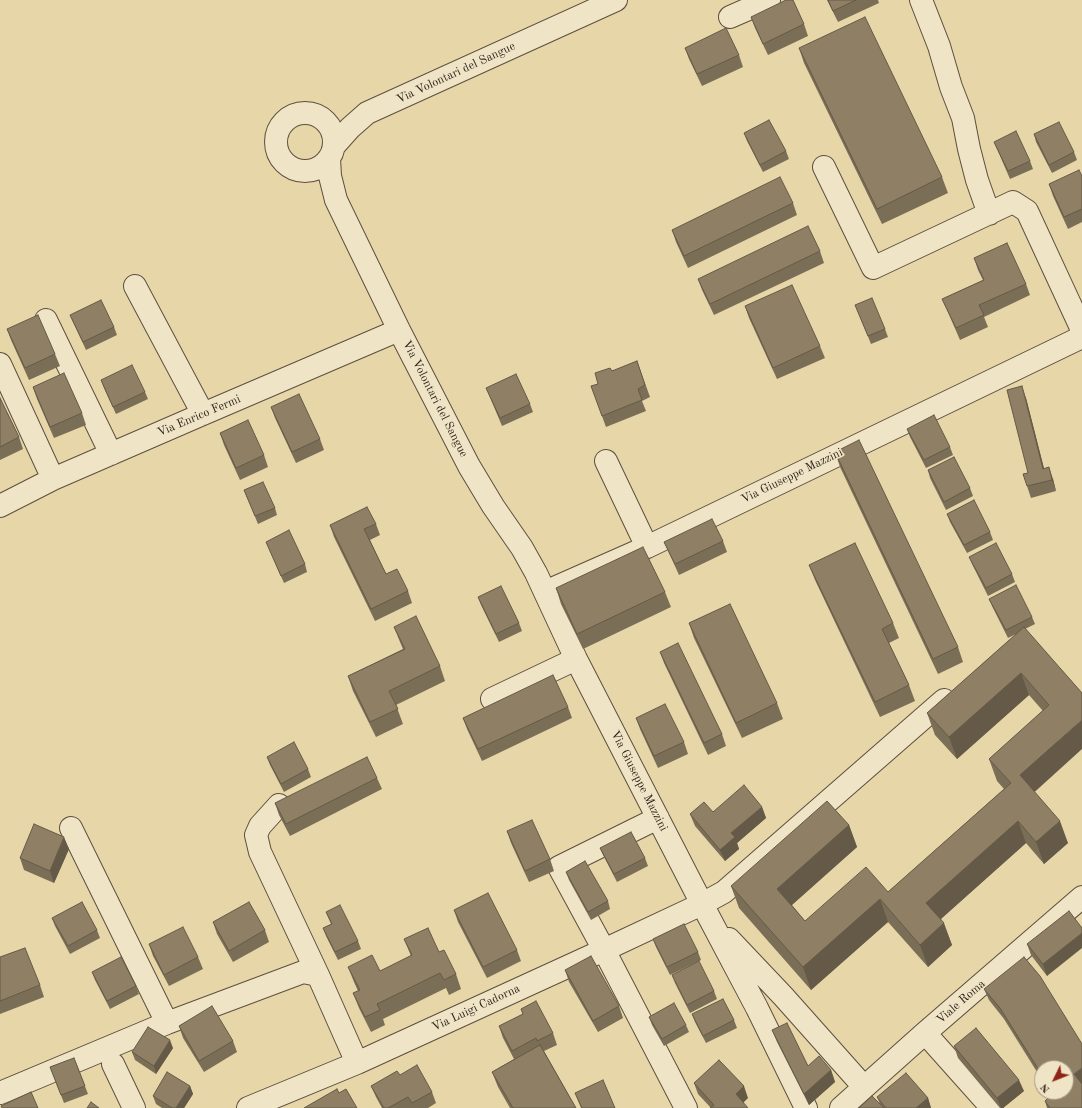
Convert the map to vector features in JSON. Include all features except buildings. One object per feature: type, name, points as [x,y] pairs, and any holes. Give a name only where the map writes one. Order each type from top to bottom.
[{"type":"street","name":"Via Volontari del Sangue","points":[[545,592],[522,548],[492,506],[469,466],[336,200],[330,176],[332,152],[333,135],[330,127],[318,116],[305,112],[293,115],[283,123],[277,134],[276,146],[281,158],[288,165],[302,170],[316,168],[324,164],[332,152],[350,128],[367,113],[616,0]]},
{"type":"street","points":[[730,17],[770,0]]},
{"type":"street","points":[[921,0],[939,46],[951,87],[963,118],[977,180],[989,214]]},
{"type":"street","name":"Via Volontari del Sangue","points":[[318,116],[336,117],[367,113]]},
{"type":"street","points":[[824,167],[873,268],[1013,202],[1027,211],[1082,330]]},
{"type":"street","name":"Via Volontari del Sangue","points":[[302,170],[315,179],[336,200]]},
{"type":"street","points":[[135,286],[204,414]]},
{"type":"street","points":[[46,320],[111,454]]},
{"type":"street","name":"Via Enrico Fermi","points":[[0,506],[53,479],[400,330]]},
{"type":"street","name":"Via Giuseppe Mazzini","points":[[806,1108],[757,1008],[576,659],[545,592],[647,547],[1082,338]]},
{"type":"street","points":[[0,364],[53,479]]},
{"type":"street","points":[[606,461],[647,547]]},
{"type":"street","points":[[492,699],[576,659]]},
{"type":"street","points":[[706,912],[724,892],[944,700]]},
{"type":"street","points":[[279,805],[260,826],[256,835],[260,852],[318,975],[357,1063]]},
{"type":"street","points":[[658,818],[559,867],[686,1108]]},
{"type":"street","points":[[71,828],[167,1023]]},
{"type":"street","name":"Viale Roma","points":[[841,1108],[1082,897]]},
{"type":"street","name":"Via Giuseppe Mazzini","points":[[706,912],[864,1087]]},
{"type":"street","name":"Via Luigi Cadorna","points":[[248,1108],[357,1063],[604,950],[706,912]]},
{"type":"street","points":[[0,1093],[167,1023],[303,972],[318,975]]},
{"type":"street","points":[[757,1008],[782,996]]},
{"type":"street","points":[[925,1033],[992,1108]]},
{"type":"street","points":[[113,1064],[134,1108]]}]
